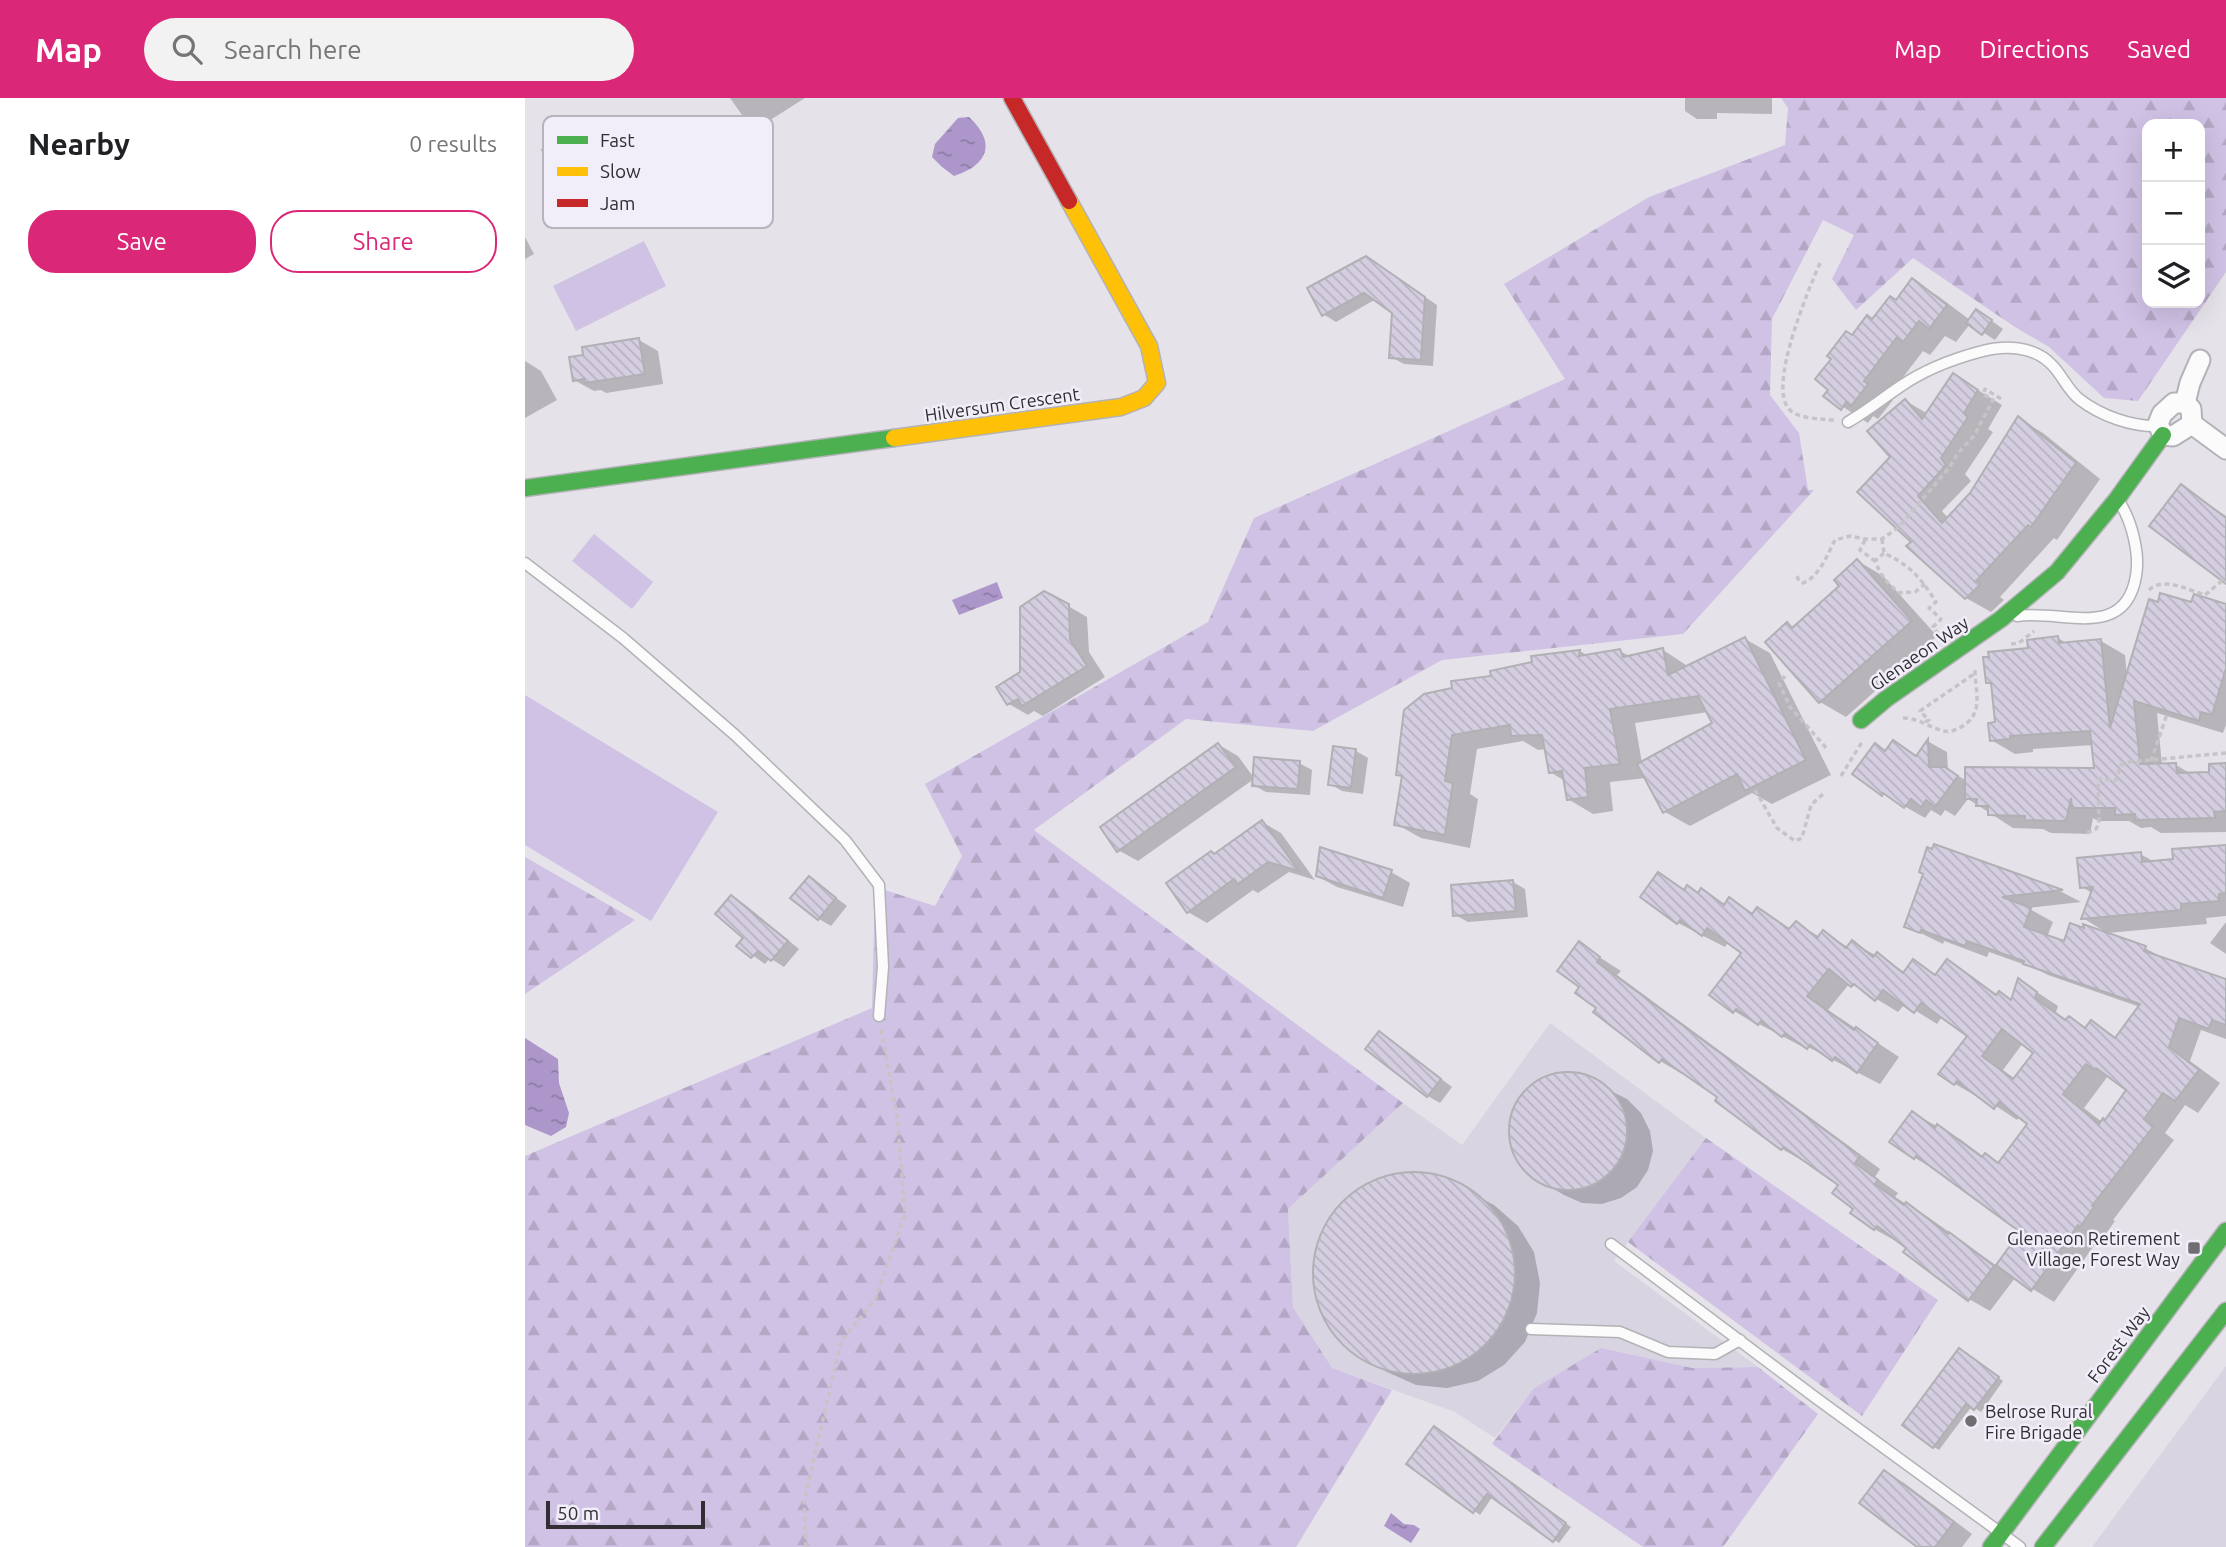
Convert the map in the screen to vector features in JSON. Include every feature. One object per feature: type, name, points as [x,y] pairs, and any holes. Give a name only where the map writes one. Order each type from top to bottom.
[{"type":"street","name":"Hilversum Crescent","points":[[525,488],[1121,407],[1144,398],[1157,383],[1149,346],[1012,98]]},
{"type":"street","points":[[2185,402],[2200,360]]},
{"type":"street","points":[[2185,402],[2191,409],[2192,424],[2226,449]]},
{"type":"street","points":[[2185,402],[2167,407],[2162,414],[2161,431],[2173,436],[2192,424]]},
{"type":"street","name":"Glenaeon Way","points":[[1861,720],[1886,699],[2001,619],[2057,572],[2117,499],[2161,431]]},
{"type":"street","name":"Forest Way","points":[[1991,1547],[2226,1231]]},
{"type":"street","points":[[2043,1547],[2215,1332],[2226,1311]]},
{"type":"lane","points":[[1848,422],[1873,408],[1902,385],[1945,363],[1979,351],[2007,346],[2032,351],[2052,364],[2080,400],[2106,414],[2140,427],[2161,431]]},
{"type":"lane","name":"Glenaeon Way","points":[[2001,619],[2027,615],[2084,619],[2113,614],[2133,594],[2137,569],[2133,538],[2117,499]]},
{"type":"lane","points":[[525,563],[623,638],[735,734],[845,840],[879,885],[883,967],[879,1016]]},
{"type":"lane","points":[[1611,1244],[2020,1547]]},
{"type":"lane","points":[[1531,1329],[1620,1332],[1668,1352],[1715,1354],[1740,1340]]},
{"type":"path","points":[[1820,263],[1802,306],[1781,392],[1787,408],[1794,413],[1848,422]]},
{"type":"path","points":[[1797,576],[1803,583],[1809,581],[1819,570],[1835,540],[1850,536],[1882,539],[1899,527],[1929,494],[1958,453],[1974,436],[1993,400],[1983,394],[1985,389],[2003,400]]},
{"type":"path","points":[[1865,539],[1860,550],[1875,561],[1881,576],[1900,593],[1915,592],[1925,584]]},
{"type":"path","points":[[1882,539],[1884,553]]},
{"type":"path","points":[[1875,561],[1884,553]]},
{"type":"path","points":[[1884,553],[1906,563],[1925,584],[1936,602],[1929,608],[1941,619],[1933,627],[1945,643]]},
{"type":"path","points":[[2146,593],[2154,585],[2163,583],[2205,595],[2223,580],[2226,582]]},
{"type":"path","points":[[2005,645],[2019,643],[2038,627]]},
{"type":"path","points":[[1898,718],[1925,723],[1943,732],[1957,730],[1969,723],[1978,708],[1976,663]]},
{"type":"path","points":[[1966,666],[1975,675]]},
{"type":"path","points":[[1925,723],[1929,720],[1920,711],[1975,675]]},
{"type":"path","points":[[1785,676],[1779,683],[1790,707],[1828,750]]},
{"type":"path","points":[[2151,761],[2167,714]]},
{"type":"path","points":[[1841,776],[1863,741]]},
{"type":"path","points":[[2087,833],[2096,829],[2099,823],[2098,779],[2116,780],[2118,770],[2129,762],[2226,753]]},
{"type":"path","points":[[1755,790],[1777,828],[1795,841],[1802,838],[1811,805],[1823,794]]},
{"type":"path","points":[[806,1547],[804,1502],[841,1341],[875,1300],[905,1214],[897,1116],[879,1016]]},
{"type":"shaded area","points":[[1550,1023],[1706,1138],[1614,1261],[1758,1367],[1692,1368],[1601,1349],[1533,1389],[1495,1438],[1455,1412],[1332,1368],[1293,1307],[1288,1209],[1403,1103],[1462,1145]]},
{"type":"shaded area","points":[[2226,1366],[2226,1547],[2092,1547]]},
{"type":"green space","points":[[1781,98],[2226,98],[2226,272],[2205,303],[2205,119],[2142,119],[2142,308],[2201,308],[2138,401],[2104,398],[2049,347],[1913,258],[1856,310],[1832,279],[1854,235],[1823,220],[1772,319],[1770,395],[1799,433],[1808,490],[1814,490],[1683,634],[1442,660],[1313,731],[1186,719],[1034,830],[1403,1103],[1288,1209],[1293,1307],[1332,1368],[1392,1390],[1296,1547],[525,1547],[525,1156],[872,1008],[875,887],[935,906],[962,856],[925,784],[1208,622],[1254,518],[1565,379],[1504,284],[1649,197],[1785,145],[1788,108]]},
{"type":"green space","points":[[644,241],[666,286],[576,331],[553,286]]},
{"type":"green space","points":[[594,534],[653,582],[632,609],[572,561]]},
{"type":"green space","points":[[525,695],[718,812],[651,921],[525,845]]},
{"type":"green space","points":[[525,857],[635,920],[525,994]]},
{"type":"green space","points":[[1706,1138],[1938,1300],[1862,1416],[1628,1242]]},
{"type":"green space","points":[[1601,1348],[1692,1368],[1758,1367],[1818,1414],[1723,1547],[1643,1547],[1492,1444],[1533,1389]]},
{"type":"water","points":[[969,117],[983,136],[985,152],[975,166],[954,176],[932,157],[935,144],[958,118]]},
{"type":"water","points":[[997,582],[1003,598],[959,615],[952,600]]},
{"type":"water","points":[[525,1038],[558,1059],[559,1083],[569,1113],[566,1127],[551,1136],[525,1125]]},
{"type":"water","points":[[1391,1513],[1404,1524],[1420,1529],[1411,1543],[1384,1526]]},
{"type":"building","points":[[1366,256],[1425,297],[1421,360],[1389,358],[1392,313],[1364,293],[1322,316],[1307,288]]},
{"type":"building","points":[[1912,278],[1947,305],[1929,329],[1919,321],[1903,342],[1897,337],[1864,381],[1868,384],[1851,406],[1846,402],[1841,410],[1823,396],[1828,390],[1815,379],[1831,359],[1827,356],[1846,331],[1852,335],[1867,315],[1872,319],[1890,296],[1896,300]]},
{"type":"building","points":[[1976,309],[1992,320],[1982,335],[1966,323]]},
{"type":"building","points":[[639,338],[645,374],[585,383],[584,379],[573,381],[569,357],[583,355],[582,347]]},
{"type":"building","points":[[1953,373],[1978,390],[1964,413],[1968,417],[1941,458],[1946,465],[1918,496],[1942,523],[1970,493],[2018,416],[2076,463],[2031,527],[2028,525],[1976,581],[1981,584],[1965,599],[1906,546],[1911,542],[1857,492],[1890,457],[1867,431],[1905,399],[1922,419]]},
{"type":"building","points":[[2181,484],[2226,518],[2226,584],[2149,526]]},
{"type":"building","points":[[1857,559],[1912,621],[1819,703],[1765,642],[1787,622],[1792,628],[1839,586],[1834,580]]},
{"type":"building","points":[[1044,591],[1069,604],[1070,639],[1087,666],[1022,706],[1018,699],[1007,705],[996,687],[1020,672],[1020,607]]},
{"type":"building","points":[[2160,593],[2191,602],[2194,594],[2226,604],[2226,668],[2212,715],[2201,712],[2199,721],[2134,701],[2140,764],[2176,763],[2177,773],[2209,772],[2209,764],[2226,763],[2226,811],[2214,812],[2215,818],[2135,820],[2135,814],[2115,815],[2115,808],[2072,808],[2071,798],[2066,821],[2025,820],[2025,816],[1988,815],[1988,806],[1976,806],[1977,799],[1965,799],[1965,767],[2094,768],[2090,731],[2010,736],[2010,739],[1990,741],[1988,723],[1995,722],[1991,683],[1986,683],[1983,657],[1989,657],[1988,652],[2028,648],[2027,640],[2058,636],[2059,643],[2101,639],[2110,728],[2149,599],[2158,602]]},
{"type":"building","points":[[1745,637],[1806,760],[1745,791],[1737,774],[1663,813],[1637,764],[1712,723],[1698,696],[1610,709],[1620,764],[1585,768],[1588,797],[1567,800],[1562,771],[1549,773],[1542,735],[1511,736],[1510,725],[1452,735],[1445,781],[1453,783],[1445,835],[1394,825],[1402,776],[1396,775],[1404,710],[1424,694],[1452,688],[1451,681],[1491,676],[1490,671],[1532,662],[1531,656],[1580,650],[1579,656],[1620,649],[1623,657],[1663,648],[1668,675]]},
{"type":"building","points":[[1928,739],[1929,767],[1945,767],[1958,776],[1935,807],[1926,800],[1921,807],[1911,799],[1904,808],[1852,774],[1875,743],[1885,751],[1893,740],[1916,756]]},
{"type":"building","points":[[1218,743],[1236,767],[1117,852],[1100,827]]},
{"type":"building","points":[[1333,746],[1356,749],[1351,788],[1328,785]]},
{"type":"building","points":[[1254,757],[1300,761],[1298,789],[1252,786]]},
{"type":"building","points":[[1262,820],[1299,871],[1268,862],[1238,884],[1234,879],[1187,913],[1166,883]]},
{"type":"building","points":[[1934,844],[2063,890],[2002,897],[2031,908],[2024,927],[2064,941],[2070,923],[2084,928],[2083,924],[2146,946],[2144,951],[2226,979],[2226,1025],[2212,1020],[2209,1029],[2179,1018],[2169,1047],[2199,1070],[2175,1101],[2163,1093],[2144,1119],[2153,1127],[2031,1291],[1996,1265],[2020,1232],[1916,1156],[1914,1159],[1889,1142],[1912,1111],[1935,1128],[1937,1124],[1982,1157],[1985,1153],[1998,1163],[2027,1124],[1999,1102],[1994,1109],[1957,1081],[1954,1085],[1938,1074],[1967,1036],[1921,1003],[1914,1013],[1883,990],[1875,1001],[1854,984],[1851,987],[1829,969],[1807,996],[1854,1030],[1856,1027],[1878,1043],[1857,1073],[1835,1057],[1832,1061],[1810,1045],[1807,1049],[1785,1033],[1782,1037],[1761,1021],[1758,1025],[1736,1009],[1733,1013],[1709,995],[1741,953],[1707,928],[1702,936],[1680,920],[1677,924],[1640,897],[1658,872],[1684,890],[1687,885],[1698,893],[1701,888],[1724,905],[1729,897],[1752,914],[1757,907],[1789,929],[1796,921],[1817,938],[1823,930],[1846,948],[1852,940],[1873,957],[1877,952],[1903,973],[1913,959],[1935,975],[1947,959],[1996,995],[1999,991],[2011,1000],[2018,978],[2037,992],[2035,998],[2065,1020],[2069,1016],[2085,1028],[2091,1020],[2115,1038],[2140,1004],[2023,964],[2024,961],[1967,941],[1965,946],[1921,930],[1920,933],[1904,927],[1923,874],[1919,872],[1927,847],[1932,849]],"holes":[[[2002,1029],[2033,1053],[2013,1079],[1982,1056]],[[2086,1064],[2126,1090],[2105,1120],[2103,1118],[2099,1124],[2063,1094]]]},
{"type":"building","points":[[2226,845],[2226,893],[2219,894],[2219,901],[2181,904],[2181,910],[2081,919],[2093,887],[2080,888],[2077,858],[2141,852],[2142,862],[2173,859],[2172,849]]},
{"type":"building","points":[[1320,847],[1392,870],[1383,898],[1316,876]]},
{"type":"building","points":[[809,876],[836,898],[818,920],[790,898]]},
{"type":"building","points":[[1513,880],[1516,911],[1453,916],[1451,885]]},
{"type":"building","points":[[731,895],[788,941],[771,961],[758,951],[751,958],[736,946],[743,938],[715,914]]},
{"type":"building","points":[[1579,941],[1600,957],[1597,962],[1860,1156],[1855,1163],[1878,1180],[1875,1184],[1904,1205],[1906,1202],[1994,1266],[1968,1301],[1903,1252],[1906,1248],[1877,1226],[1874,1230],[1850,1213],[1853,1209],[1832,1193],[1838,1185],[1784,1147],[1781,1150],[1715,1101],[1717,1097],[1662,1059],[1659,1063],[1593,1012],[1596,1008],[1575,993],[1579,987],[1557,971]]},
{"type":"building","points":[[1379,1031],[1441,1079],[1427,1097],[1365,1049]]},
{"type":"building","points":[[1568,1072],[1601,1082],[1617,1098],[1627,1131],[1617,1164],[1601,1180],[1568,1190],[1535,1180],[1519,1164],[1509,1131],[1519,1098],[1535,1082]]},
{"type":"building","points":[[1414,1172],[1434,1174],[1452,1180],[1470,1189],[1485,1202],[1498,1217],[1507,1235],[1513,1253],[1513,1293],[1507,1311],[1498,1329],[1485,1344],[1470,1357],[1452,1366],[1434,1372],[1414,1374],[1394,1372],[1376,1366],[1358,1357],[1343,1344],[1330,1329],[1321,1311],[1315,1293],[1313,1273],[1315,1253],[1321,1235],[1330,1217],[1343,1202],[1358,1189],[1376,1180],[1394,1174]]},
{"type":"building","points":[[1959,1348],[1999,1377],[1974,1410],[1966,1404],[1933,1448],[1902,1425]]},
{"type":"building","points":[[1434,1426],[1566,1523],[1553,1542],[1487,1494],[1473,1513],[1406,1464]]},
{"type":"building","points":[[1884,1470],[1954,1522],[1935,1547],[1917,1547],[1859,1503]]},
{"type":"traffic: fast","points":[[1861,720],[1886,699],[2001,619],[2057,572],[2117,499],[2163,435]]},
{"type":"traffic: fast","points":[[525,488],[894,438]]},
{"type":"traffic: fast","points":[[1991,1547],[2226,1231]]},
{"type":"traffic: fast","points":[[2043,1547],[2226,1311]]},
{"type":"traffic: slow","points":[[894,438],[1121,407],[1144,398],[1157,383],[1149,346],[1069,201]]},
{"type":"traffic: jam","points":[[1012,98],[1069,201]]},
{"type":"place","name":"Glenaeon Retirement Village, Forest Way","points":[[2194,1248]]},
{"type":"place","name":"Belrose Rural Fire Brigade","points":[[1971,1421]]}]
